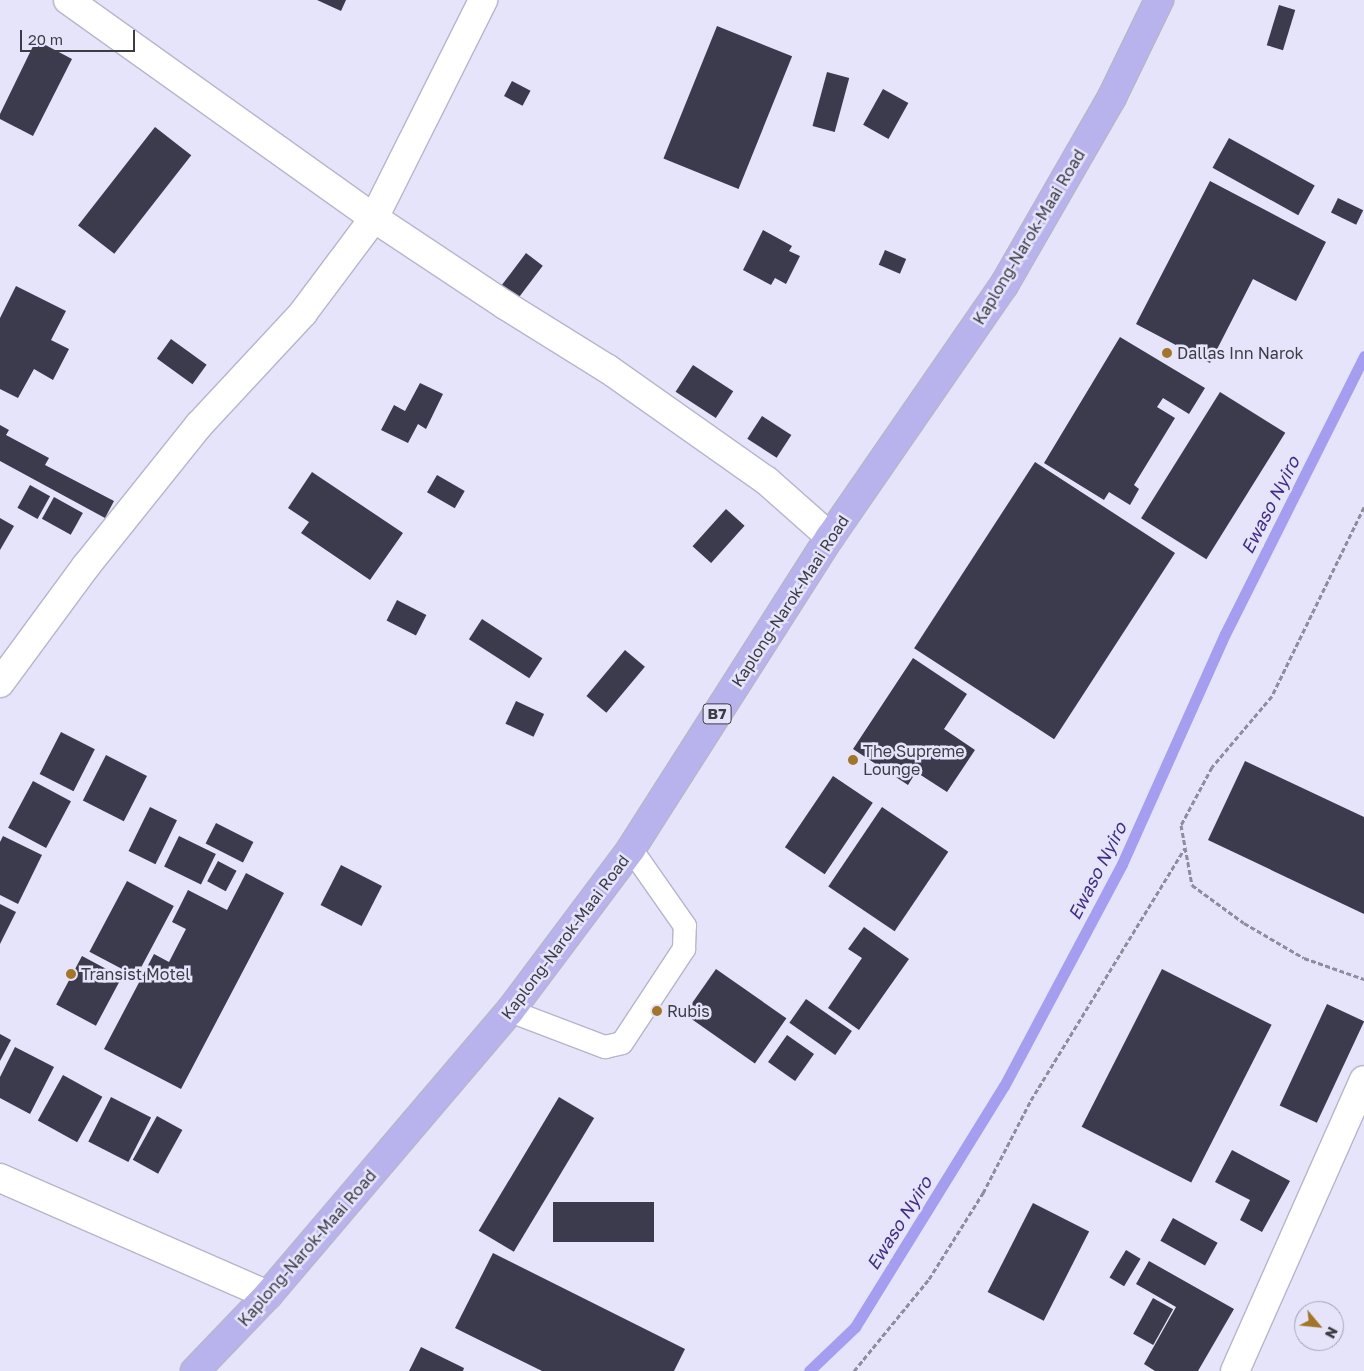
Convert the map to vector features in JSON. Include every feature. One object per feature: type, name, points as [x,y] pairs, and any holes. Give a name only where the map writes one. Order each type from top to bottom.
[{"type":"highway","name":"Kaplong-Narok-Maai Road","points":[[195,1371],[268,1295],[510,1011],[631,849],[830,537],[1004,285],[1112,98],[1159,0]]},
{"type":"street","points":[[68,0],[374,218],[505,305],[616,374],[767,480],[830,537]]},
{"type":"street","points":[[0,683],[86,566],[169,462],[199,425],[303,313],[374,218],[483,0]]},
{"type":"street","points":[[1235,1371],[1364,1080]]},
{"type":"street","points":[[0,1178],[268,1295]]},
{"type":"lane","points":[[510,1011],[605,1047],[622,1043],[684,949],[685,926],[631,849]]},
{"type":"path","points":[[1364,507],[1272,696],[1212,767],[1181,825],[1192,885],[1244,923],[1304,958],[1364,980]]},
{"type":"path","points":[[854,1371],[929,1279],[983,1193],[1031,1100],[1186,848]]},
{"type":"building","points":[[317,0],[346,0],[341,11]]},
{"type":"building","points":[[1279,5],[1295,10],[1283,50],[1267,45]]},
{"type":"building","points":[[717,26],[792,56],[739,189],[663,159]]},
{"type":"building","points":[[36,40],[72,59],[33,136],[0,119],[0,114]]},
{"type":"building","points":[[827,72],[849,78],[835,132],[813,126]]},
{"type":"building","points":[[512,81],[531,91],[523,106],[504,96]]},
{"type":"building","points":[[883,89],[908,103],[888,139],[863,125]]},
{"type":"building","points":[[155,127],[191,155],[114,254],[78,226]]},
{"type":"building","points":[[1229,138],[1315,186],[1298,215],[1213,168]]},
{"type":"building","points":[[1210,181],[1326,242],[1296,301],[1253,279],[1210,363],[1136,324]]},
{"type":"building","points":[[1338,198],[1363,210],[1356,225],[1331,212]]},
{"type":"building","points":[[763,230],[792,246],[789,251],[800,256],[786,284],[775,278],[771,285],[743,270]]},
{"type":"building","points":[[885,250],[906,259],[900,274],[879,265]]},
{"type":"building","points":[[526,253],[543,266],[517,300],[500,287]]},
{"type":"building","points":[[16,286],[66,311],[51,340],[69,349],[53,380],[34,369],[18,398],[0,389],[0,318]]},
{"type":"building","points":[[1120,337],[1205,388],[1189,414],[1163,398],[1157,407],[1175,418],[1134,485],[1139,489],[1130,505],[1109,492],[1104,500],[1044,463]]},
{"type":"building","points":[[171,339],[207,365],[192,384],[157,358]]},
{"type":"building","points":[[693,365],[733,391],[716,418],[676,392]]},
{"type":"building","points":[[420,383],[443,394],[426,429],[418,424],[408,443],[381,430],[394,405],[405,411]]},
{"type":"building","points":[[1220,392],[1285,433],[1206,559],[1141,518]]},
{"type":"building","points":[[762,416],[791,435],[777,458],[747,439]]},
{"type":"building","points":[[0,425],[9,430],[6,435],[49,458],[45,465],[114,501],[105,518],[0,461]]},
{"type":"building","points":[[1035,462],[1175,553],[1054,739],[914,648]]},
{"type":"building","points":[[312,472],[403,533],[370,580],[301,533],[309,522],[288,508]]},
{"type":"building","points":[[437,475],[465,491],[455,508],[427,492]]},
{"type":"building","points":[[30,485],[50,496],[38,519],[17,508]]},
{"type":"building","points":[[54,497],[83,513],[71,535],[42,519]]},
{"type":"building","points":[[726,509],[745,526],[711,563],[693,546]]},
{"type":"building","points":[[0,518],[14,526],[0,550]]},
{"type":"building","points":[[397,600],[426,615],[416,635],[387,620]]},
{"type":"building","points":[[482,619],[542,658],[529,678],[469,639]]},
{"type":"building","points":[[625,650],[645,667],[606,713],[586,696]]},
{"type":"building","points":[[913,658],[967,694],[944,729],[975,750],[947,792],[916,772],[908,785],[853,749]]},
{"type":"building","points":[[516,701],[544,714],[534,737],[505,724]]},
{"type":"building","points":[[61,732],[95,749],[74,791],[40,774]]},
{"type":"building","points":[[106,755],[147,776],[124,821],[83,800]]},
{"type":"building","points":[[1245,761],[1364,817],[1364,914],[1208,840]]},
{"type":"building","points":[[833,776],[873,803],[825,874],[785,847]]},
{"type":"building","points":[[33,781],[71,801],[46,848],[8,828]]},
{"type":"building","points":[[150,807],[177,820],[155,864],[129,851]]},
{"type":"building","points":[[882,807],[948,852],[895,931],[828,887]]},
{"type":"building","points":[[216,823],[253,842],[243,863],[206,843]]},
{"type":"building","points":[[3,836],[42,855],[18,904],[0,895],[0,842]]},
{"type":"building","points":[[179,836],[216,854],[201,885],[164,867]]},
{"type":"building","points":[[218,861],[237,871],[226,891],[207,881]]},
{"type":"building","points":[[341,865],[382,886],[362,926],[321,905]]},
{"type":"building","points":[[246,873],[284,893],[181,1089],[104,1049],[154,954],[169,962],[186,929],[172,922],[188,890],[227,910]]},
{"type":"building","points":[[127,881],[174,906],[136,977],[89,952]]},
{"type":"building","points":[[0,904],[16,912],[0,944]]},
{"type":"building","points":[[864,927],[909,959],[859,1030],[828,1008],[862,958],[848,949]]},
{"type":"building","points":[[82,956],[122,977],[96,1026],[56,1005]]},
{"type":"building","points":[[716,969],[786,1018],[755,1063],[684,1014]]},
{"type":"building","points":[[1162,969],[1272,1025],[1191,1183],[1082,1127]]},
{"type":"building","points":[[806,999],[852,1031],[835,1055],[789,1023]]},
{"type":"building","points":[[1327,1004],[1364,1022],[1317,1123],[1280,1106]]},
{"type":"building","points":[[0,1034],[11,1040],[0,1061]]},
{"type":"building","points":[[787,1035],[814,1054],[795,1081],[768,1062]]},
{"type":"building","points":[[15,1047],[54,1067],[30,1114],[0,1098],[0,1077]]},
{"type":"building","points":[[63,1075],[102,1097],[77,1142],[38,1120]]},
{"type":"building","points":[[111,1097],[151,1117],[128,1162],[88,1142]]},
{"type":"building","points":[[559,1097],[594,1118],[514,1252],[479,1231]]},
{"type":"building","points":[[157,1116],[182,1130],[158,1174],[133,1160]]},
{"type":"building","points":[[1232,1150],[1290,1181],[1262,1232],[1240,1220],[1250,1200],[1215,1182]]},
{"type":"building","points":[[553,1202],[654,1202],[654,1242],[553,1242]]},
{"type":"building","points":[[1033,1203],[1089,1232],[1044,1321],[988,1292]]},
{"type":"building","points":[[1173,1218],[1218,1243],[1205,1265],[1160,1241]]},
{"type":"building","points":[[1126,1250],[1141,1259],[1124,1286],[1110,1277]]},
{"type":"building","points":[[493,1253],[685,1349],[674,1371],[542,1371],[455,1328]]},
{"type":"building","points":[[1149,1261],[1234,1309],[1198,1371],[1155,1371],[1144,1364],[1176,1307],[1136,1284]]},
{"type":"building","points":[[1153,1298],[1173,1309],[1153,1345],[1133,1334]]},
{"type":"building","points":[[421,1347],[464,1368],[463,1371],[409,1371]]},
{"type":"waterway","name":"Ewaso Nyiro","points":[[809,1371],[855,1327],[1004,1086],[1122,864],[1225,634],[1364,356]]},
{"type":"place","name":"Dallas Inn Narok","points":[[1167,353]]},
{"type":"place","name":"The Supreme Lounge","points":[[853,760]]},
{"type":"place","name":"Transist Motel","points":[[71,974]]},
{"type":"place","name":"Rubis","points":[[657,1011]]}]
